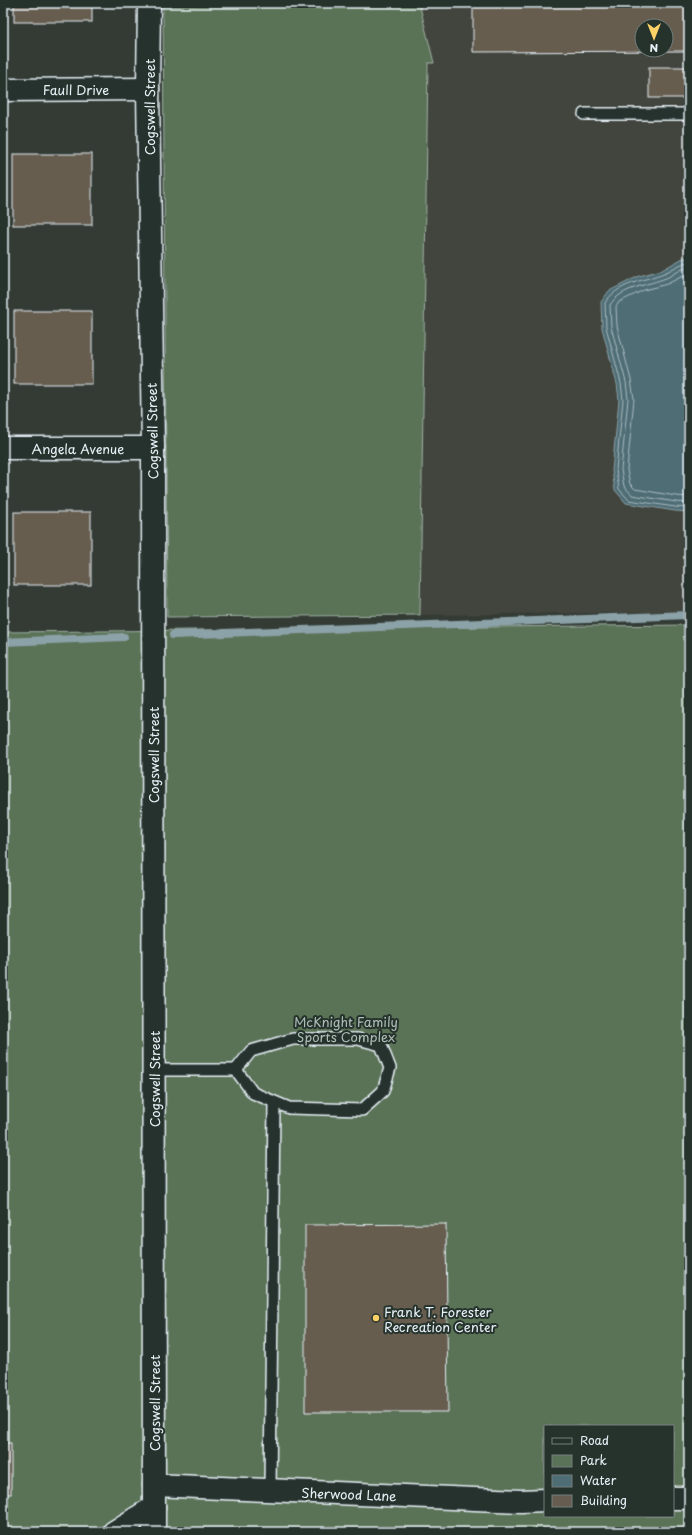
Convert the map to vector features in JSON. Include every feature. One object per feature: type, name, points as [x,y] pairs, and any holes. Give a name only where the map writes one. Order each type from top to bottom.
[{"type":"street","name":"Cogswell Street","points":[[149,3],[148,89],[153,448],[154,1532]]},
{"type":"street","name":"Faull Drive","points":[[3,90],[148,89]]},
{"type":"street","name":"Angela Avenue","points":[[3,448],[153,448]]},
{"type":"street","name":"Sherwood Lane","points":[[154,1486],[544,1500]]},
{"type":"street","points":[[674,1498],[689,1498]]},
{"type":"street","points":[[114,1532],[154,1507]]},
{"type":"lane","points":[[584,114],[689,114]]},
{"type":"lane","points":[[293,1039],[358,1039],[381,1045],[390,1068],[383,1091],[362,1110],[289,1108],[253,1093],[236,1070],[251,1051],[293,1039]]},
{"type":"lane","points":[[154,1070],[236,1070]]},
{"type":"lane","points":[[270,1490],[274,1103]]},
{"type":"shaded area","points":[[163,3],[314,3],[163,6]]},
{"type":"shaded area","points":[[419,3],[689,3],[689,258],[683,258],[662,270],[639,276],[609,290],[601,302],[619,400],[612,470],[626,503],[689,512],[689,612],[420,615],[428,63],[434,63]]},
{"type":"green space","points":[[314,3],[419,3],[434,63],[428,63],[420,615],[167,617],[163,6]]},
{"type":"green space","name":"McKnight Family Sports Complex","points":[[689,625],[689,1532],[3,1532],[3,632]]},
{"type":"water","points":[[683,258],[689,258],[689,512],[626,503],[615,490],[612,471],[619,400],[617,384],[602,328],[601,302],[609,291],[639,276],[662,270]]},
{"type":"building","points":[[14,3],[92,3],[92,22],[14,22]]},
{"type":"building","points":[[473,3],[689,3],[689,51],[674,51],[674,18],[634,18],[634,51],[473,52]]},
{"type":"building","points":[[649,67],[689,67],[689,98],[649,98]]},
{"type":"building","points":[[13,154],[92,154],[92,225],[13,225]]},
{"type":"building","points":[[14,311],[92,311],[92,384],[14,384]]},
{"type":"building","points":[[14,512],[91,512],[91,585],[14,585]]},
{"type":"building","name":"Frank T. Forester Recreation Center","points":[[446,1224],[448,1412],[305,1412],[305,1225]]},
{"type":"building","points":[[3,1443],[11,1443],[11,1494],[3,1494]]},
{"type":"waterway","points":[[173,635],[689,615]]},
{"type":"waterway","points":[[3,642],[124,637]]},
{"type":"place","name":"Frank T. Forester Recreation Center","points":[[376,1318]]}]
